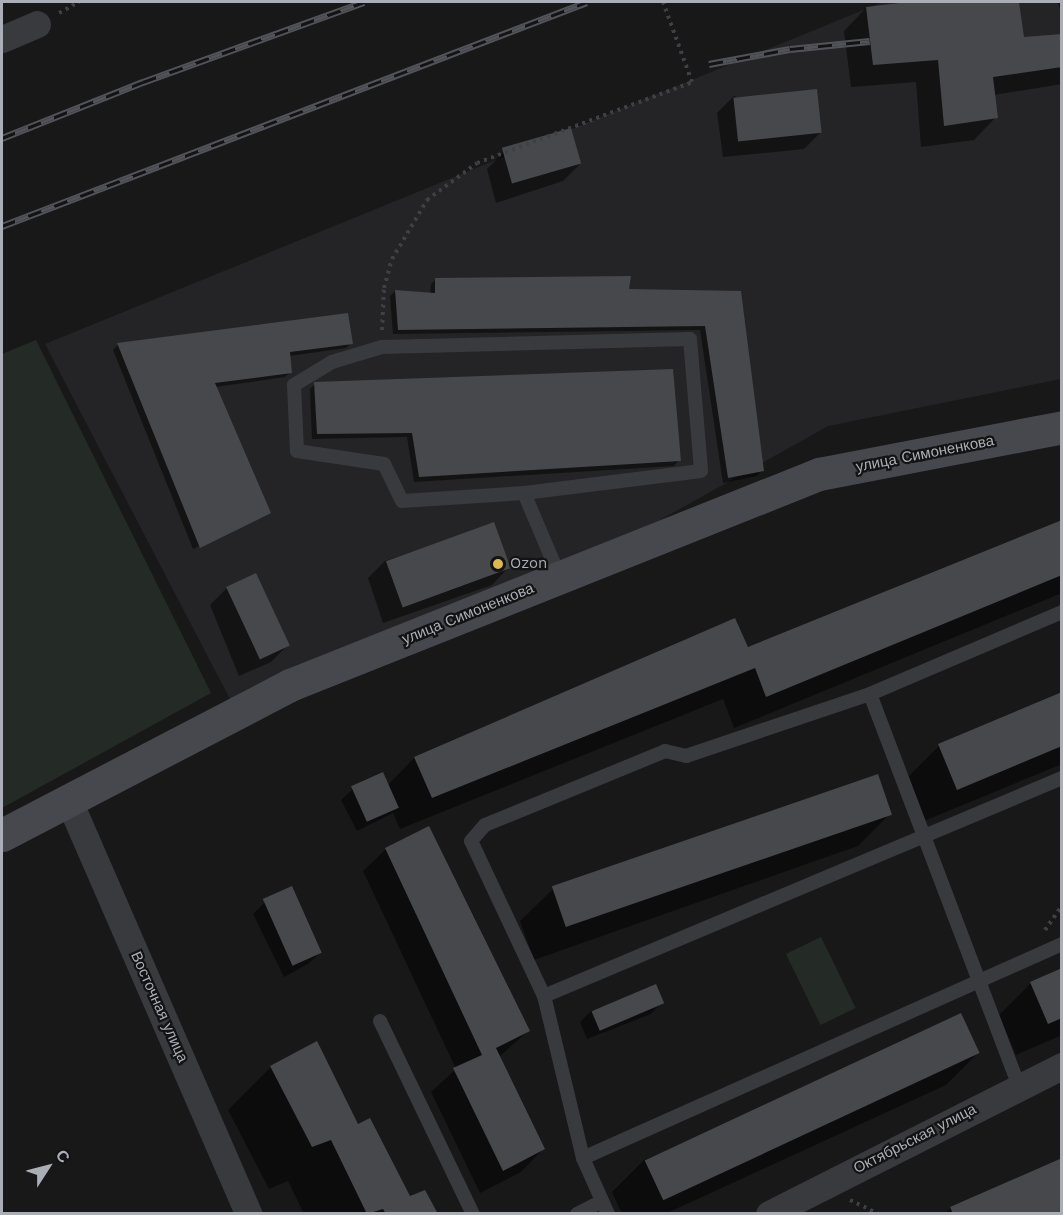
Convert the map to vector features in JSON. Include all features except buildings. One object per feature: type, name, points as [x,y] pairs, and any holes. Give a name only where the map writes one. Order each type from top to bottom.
[{"type":"street","points":[[2,39],[37,24]]},
{"type":"street","name":"улица Симоненкова","points":[[2,835],[290,685],[819,474],[1062,427]]},
{"type":"street","name":"Восточная улица","points":[[69,801],[249,1214]]},
{"type":"street","name":"Октябрьская улица","points":[[769,1214],[1062,1066]]},
{"type":"lane","points":[[690,339],[701,471],[524,493],[402,501],[384,464],[297,451],[294,385],[332,362],[382,348],[690,339]]},
{"type":"lane","points":[[524,493],[560,578]]},
{"type":"lane","points":[[577,1214],[605,1207],[583,1158],[544,996],[471,841],[485,825],[665,750],[686,756],[870,694],[1062,612]]},
{"type":"lane","points":[[870,694],[976,982],[1019,1087]]},
{"type":"lane","points":[[544,996],[1062,778]]},
{"type":"lane","points":[[583,1158],[1062,944]]},
{"type":"lane","points":[[380,1021],[473,1214]]},
{"type":"path","points":[[382,348],[384,288],[392,259],[428,200],[477,163],[692,82],[663,2]]},
{"type":"shaded area","points":[[883,2],[1061,2],[1061,379],[828,426],[553,580],[231,701],[45,344]]},
{"type":"shaded area","points":[[36,340],[211,693],[2,808],[2,354]]},
{"type":"shaded area","points":[[821,937],[856,1008],[821,1025],[786,954]]},
{"type":"railway","points":[[2,138],[143,82],[364,2]]},
{"type":"railway","points":[[2,226],[587,2]]},
{"type":"railway","points":[[709,64],[790,49],[870,41]]},
{"type":"place","name":"Ozon","points":[[498,564]]}]
